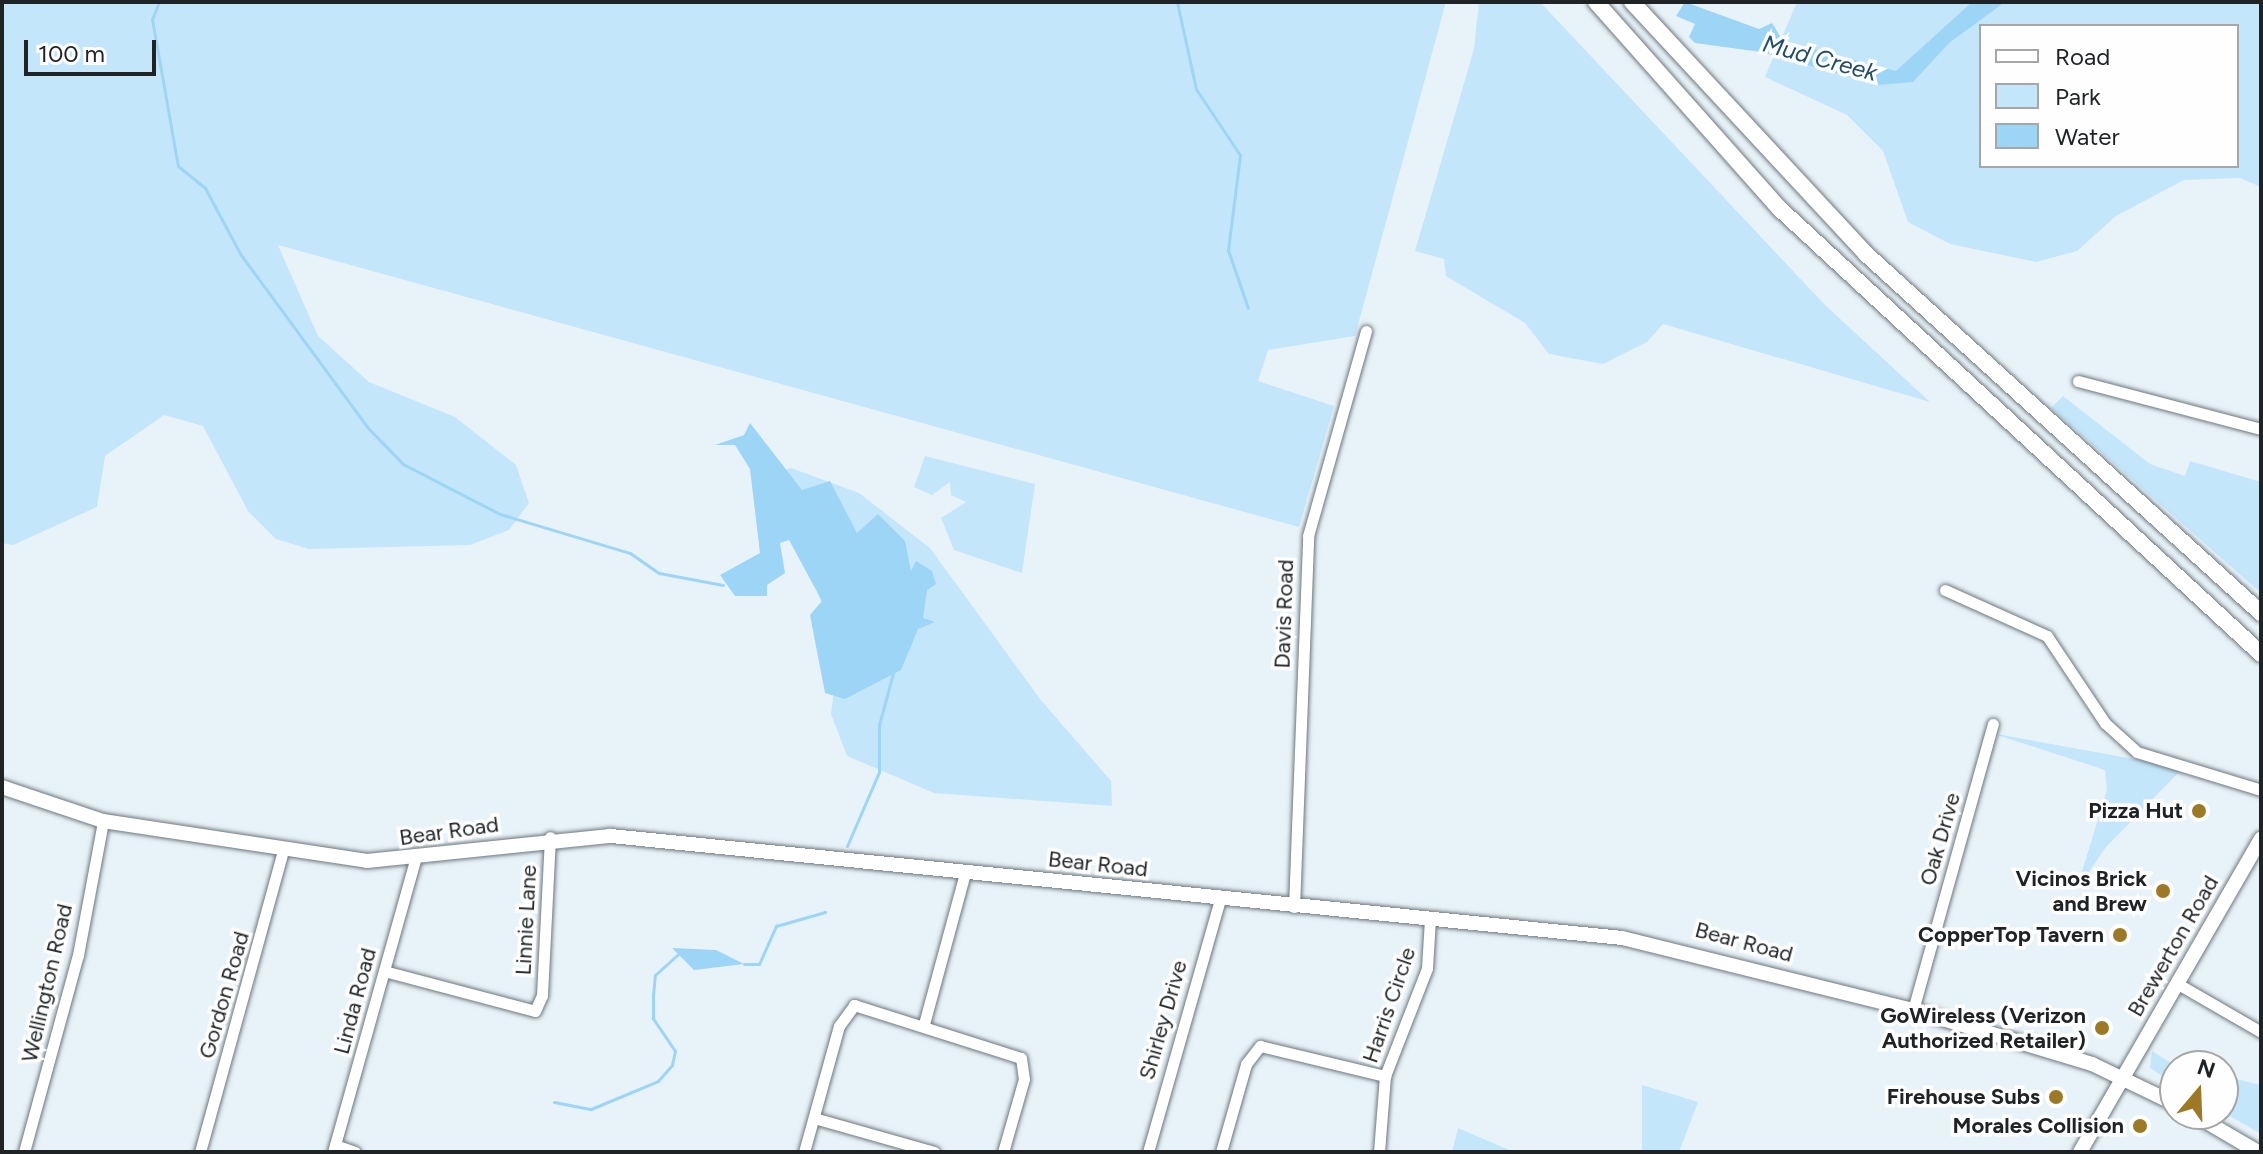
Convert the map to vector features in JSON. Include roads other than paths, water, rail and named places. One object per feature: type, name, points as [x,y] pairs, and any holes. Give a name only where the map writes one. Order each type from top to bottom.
[{"type":"highway","points":[[1596,2],[1791,220],[2261,654]]},
{"type":"highway","points":[[1632,2],[1855,244],[2261,613]]},
{"type":"main road","name":"Bear Road","points":[[2,787],[103,821],[284,848],[415,861],[550,837],[656,840],[1663,945],[1913,1010],[2124,1077],[2159,1096]]},
{"type":"main road","name":"Brewerton Road","points":[[2080,1152],[2261,838]]},
{"type":"main road","points":[[2220,1130],[2258,1152]]},
{"type":"street","name":"Davis Road","points":[[1294,907],[1308,536],[1366,331]]},
{"type":"street","points":[[2078,381],[2261,429]]},
{"type":"street","points":[[1945,590],[2047,636],[2105,723],[2137,752],[2261,790]]},
{"type":"street","name":"Oak Drive","points":[[1913,1010],[1993,724]]},
{"type":"street","name":"Wellington Road","points":[[24,1152],[78,955],[103,821]]},
{"type":"street","name":"Linnie Lane","points":[[384,971],[528,1013],[540,1005],[550,837]]},
{"type":"street","name":"Gordon Road","points":[[200,1152],[284,848]]},
{"type":"street","name":"Linda Road","points":[[334,1149],[415,861]]},
{"type":"street","points":[[924,1024],[965,873]]},
{"type":"street","name":"Shirley Drive","points":[[1148,1152],[1220,900]]},
{"type":"street","name":"Harris Circle","points":[[1379,1152],[1385,1076],[1427,968],[1430,919]]},
{"type":"street","points":[[2178,984],[2261,1032]]},
{"type":"street","points":[[804,1152],[846,1011],[867,1006],[1021,1058],[1024,1079],[1003,1152]]},
{"type":"street","points":[[1221,1152],[1246,1064],[1260,1046],[1385,1076]]},
{"type":"street","points":[[814,1118],[934,1152]]},
{"type":"street","points":[[334,1149],[355,1152]]},
{"type":"water","name":"Mud Creek","points":[[1685,2],[1759,29],[1772,23],[1783,41],[1896,71],[1972,2],[2005,2],[1949,43],[1913,82],[1878,85],[1761,52],[1695,43],[1689,37],[1695,24],[1676,16]]},
{"type":"water","points":[[750,423],[802,490],[830,481],[857,533],[878,514],[905,541],[911,571],[916,561],[932,571],[936,584],[927,590],[923,618],[935,622],[918,629],[901,670],[845,699],[825,693],[810,615],[822,601],[789,540],[780,543],[785,573],[767,585],[767,596],[735,596],[720,575],[760,553],[750,469],[735,445],[715,445],[744,435]]},
{"type":"water","points":[[672,948],[716,950],[744,964],[694,970]]},
{"type":"waterway","points":[[159,2],[152,19],[178,166],[205,188],[241,255],[369,429],[403,464],[500,514],[630,553],[659,573],[723,585]]},
{"type":"waterway","points":[[1177,2],[1196,89],[1240,155],[1228,250],[1248,308]]},
{"type":"waterway","points":[[847,846],[879,772],[879,725],[893,673]]},
{"type":"waterway","points":[[744,964],[759,964],[776,926],[825,912]]},
{"type":"waterway","points":[[554,1102],[591,1109],[658,1081],[672,1065],[675,1051],[653,1018],[653,996],[655,975],[678,954]]},
{"type":"place","name":"Pizza Hut","points":[[2199,811]]},
{"type":"place","name":"Vicinos Brick and Brew","points":[[2163,891]]},
{"type":"place","name":"CopperTop Tavern","points":[[2120,935]]},
{"type":"place","name":"GoWireless (Verizon Authorized Retailer)","points":[[2102,1028]]},
{"type":"place","name":"Firehouse Subs","points":[[2056,1097]]},
{"type":"place","name":"Morales Collision","points":[[2140,1126]]}]
